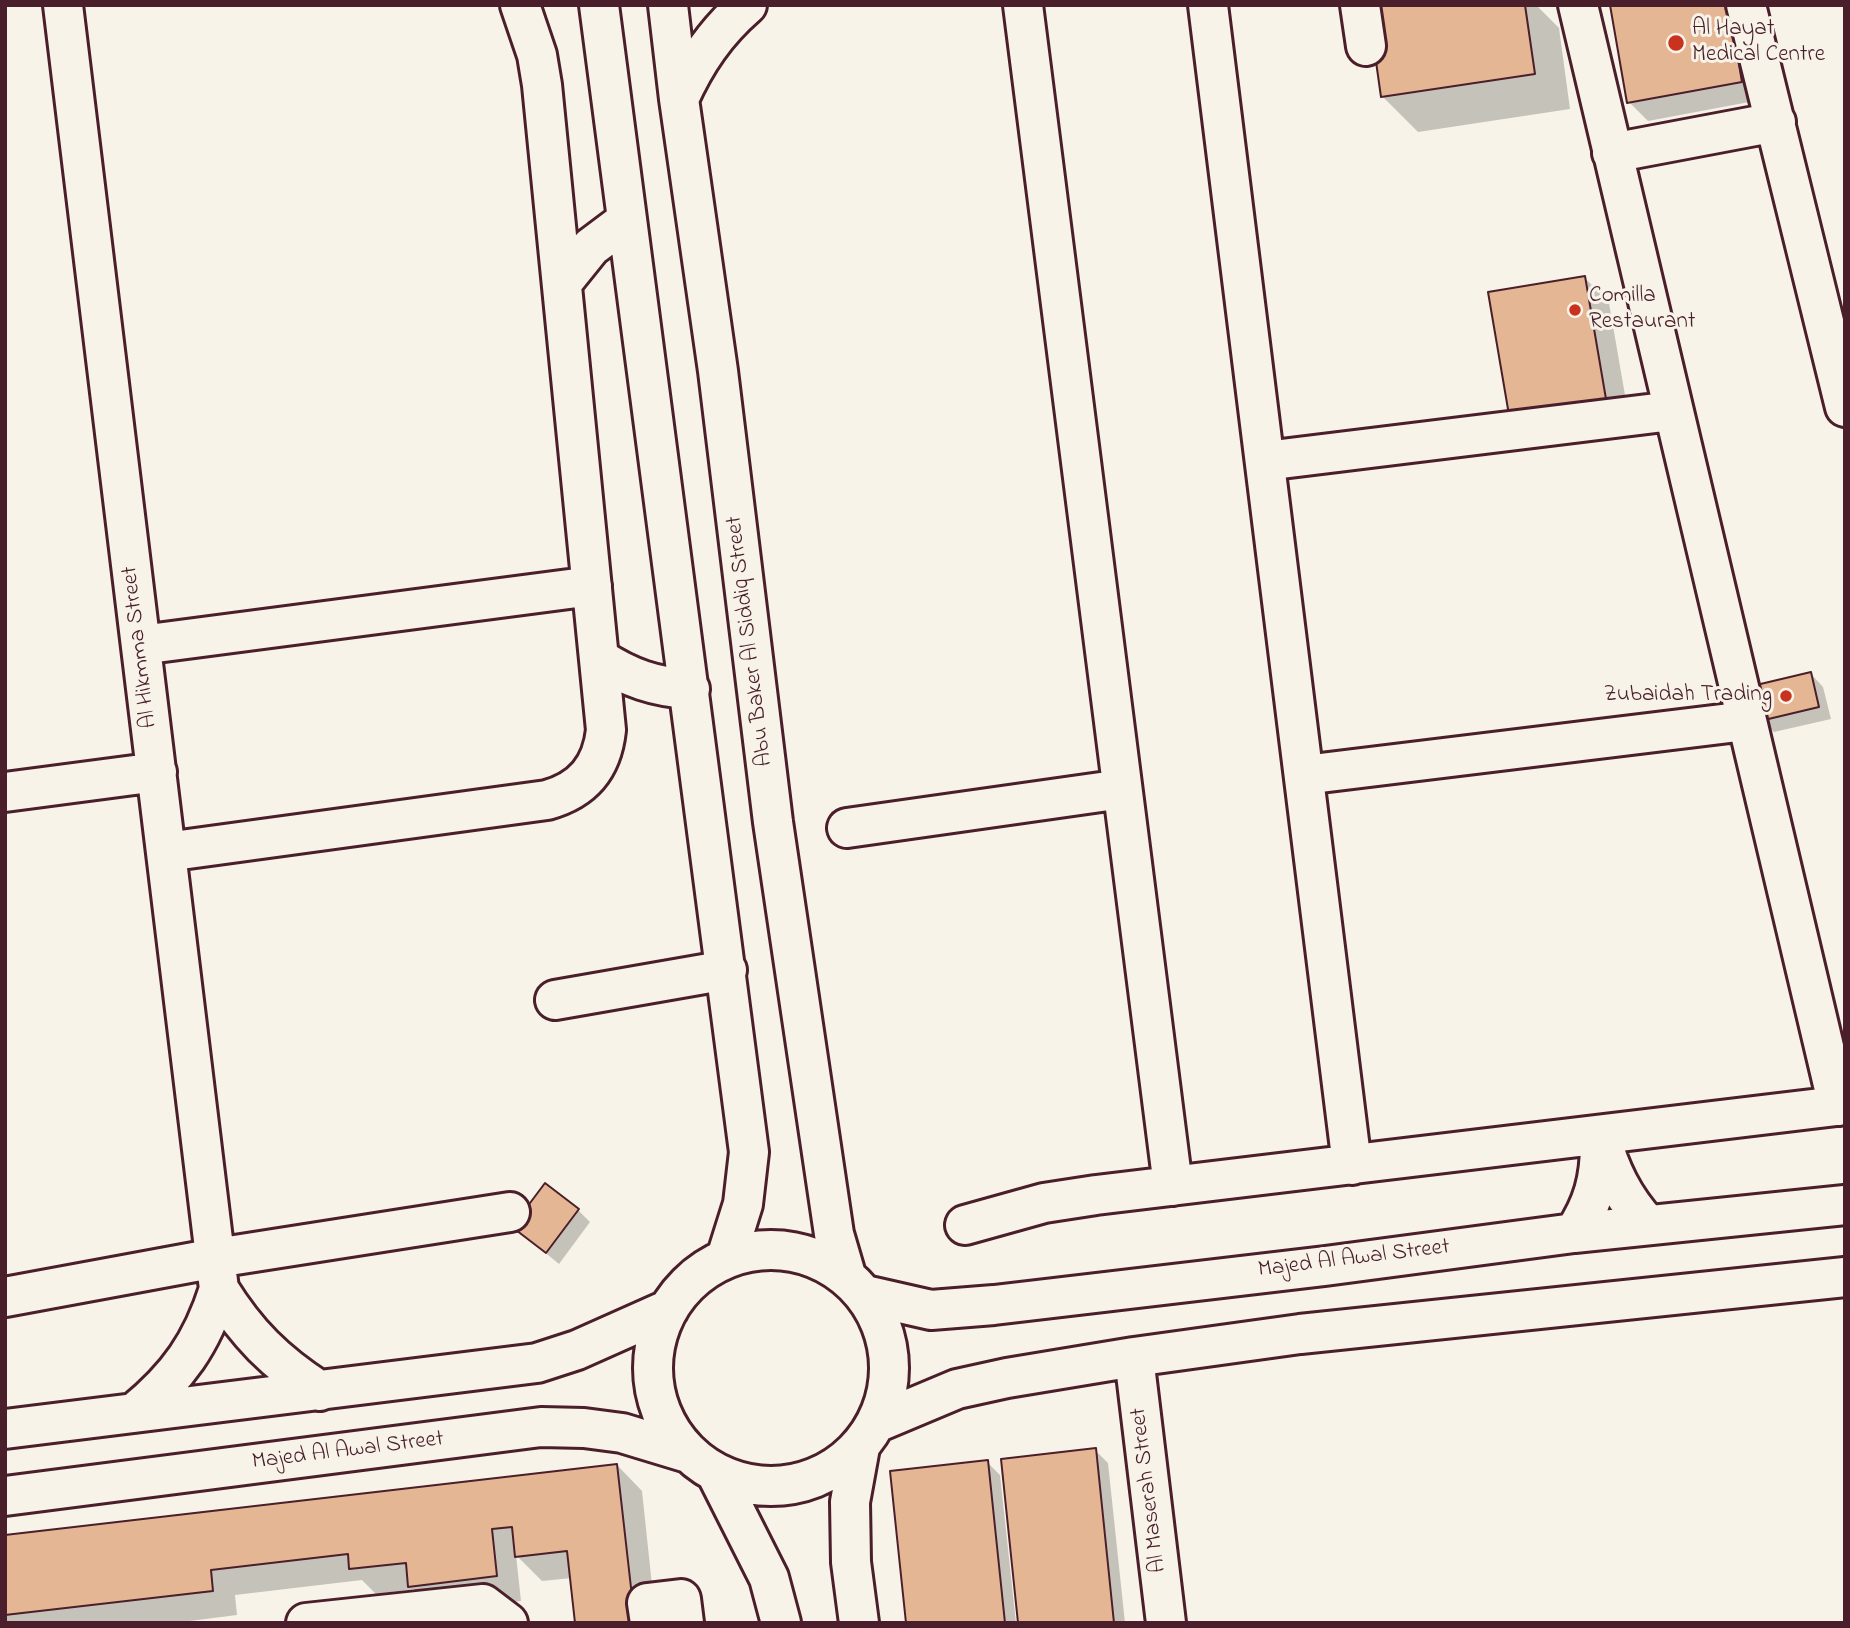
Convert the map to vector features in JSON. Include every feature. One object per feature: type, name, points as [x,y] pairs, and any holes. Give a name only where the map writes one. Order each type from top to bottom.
[{"type":"street","name":"Al Hikmma Street","points":[[63,5],[217,1274],[210,1318],[196,1346],[158,1394],[134,1413]]},
{"type":"street","points":[[166,852],[547,800],[578,787],[599,762],[605,746],[606,730],[542,85],[537,55],[520,5]]},
{"type":"street","points":[[600,5],[749,1152],[743,1203],[726,1258]]},
{"type":"street","name":"Abu Baker Al Siddiq Street","points":[[668,5],[718,371],[773,822],[834,1234],[855,1285]]},
{"type":"street","points":[[679,99],[691,71],[708,45],[747,5]]},
{"type":"street","points":[[1023,5],[1173,1186]]},
{"type":"street","points":[[1208,5],[1352,1165]]},
{"type":"street","points":[[1360,5],[1366,46]]},
{"type":"street","points":[[965,1225],[1044,1203],[1841,1106],[1746,721],[1578,5]]},
{"type":"street","points":[[1746,5],[1845,407]]},
{"type":"street","points":[[1612,153],[1776,122]]},
{"type":"street","points":[[562,283],[591,247],[627,220]]},
{"type":"street","points":[[1265,461],[1672,411]]},
{"type":"street","points":[[141,645],[592,586]]},
{"type":"street","points":[[600,659],[642,682],[666,688],[690,689]]},
{"type":"street","points":[[1304,775],[1746,721]]},
{"type":"street","points":[[5,792],[157,772]]},
{"type":"street","points":[[848,828],[1122,789]]},
{"type":"street","points":[[555,1000],[727,970]]},
{"type":"street","points":[[1600,1135],[1616,1182],[1648,1225]]},
{"type":"street","points":[[1574,1233],[1592,1202],[1597,1185],[1600,1135]]},
{"type":"street","name":"Majed Al Awal Street","points":[[855,1285],[931,1310],[994,1305],[1574,1233],[1845,1205]]},
{"type":"street","points":[[5,1297],[217,1274],[510,1212]]},
{"type":"street","points":[[781,1623],[769,1578],[702,1463],[665,1422],[654,1385],[654,1346],[668,1309],[693,1279],[726,1258],[756,1251],[788,1250],[819,1259],[855,1285],[882,1324],[890,1357],[887,1391],[868,1435],[850,1502],[852,1562],[859,1623]]},
{"type":"street","name":"Al Hikmma Street","points":[[217,1274],[234,1314],[273,1357],[320,1391]]},
{"type":"street","points":[[702,1463],[753,1485],[793,1485],[829,1471],[868,1435],[957,1389],[1007,1378],[1300,1334],[1845,1277]]},
{"type":"street","points":[[5,1429],[537,1363],[576,1350],[668,1309]]},
{"type":"street","name":"Al Maserah Street","points":[[1134,1357],[1167,1623]]},
{"type":"street","name":"Majed Al Awal Street","points":[[5,1496],[541,1427],[584,1428],[622,1433],[702,1463]]},
{"type":"street","points":[[650,1623],[648,1603],[681,1599],[684,1623]]},
{"type":"street","points":[[306,1623],[483,1604],[508,1623]]},
{"type":"building","points":[[1368,5],[1525,5],[1535,74],[1381,97]]},
{"type":"building","name":"Al Hayat Medical Centre","points":[[1610,5],[1729,5],[1742,82],[1627,103]]},
{"type":"building","points":[[1585,276],[1606,399],[1509,415],[1488,292]]},
{"type":"building","name":"Zubaidah Trading","points":[[1811,672],[1819,707],[1760,721],[1752,686]]},
{"type":"building","points":[[545,1183],[579,1209],[546,1253],[512,1227]]},
{"type":"building","points":[[1096,1448],[1114,1623],[1018,1623],[1001,1459]]},
{"type":"building","points":[[988,1460],[1005,1623],[906,1623],[890,1471]]},
{"type":"building","points":[[617,1464],[635,1623],[575,1623],[567,1551],[515,1557],[512,1527],[492,1529],[497,1576],[408,1587],[406,1563],[349,1569],[348,1554],[211,1570],[213,1591],[5,1615],[5,1535]]},
{"type":"place","name":"Al Hayat Medical Centre","points":[[1676,43]]},
{"type":"place","name":"Comilla Restaurant","points":[[1575,310]]},
{"type":"place","name":"Zubaidah Trading","points":[[1786,696]]}]
